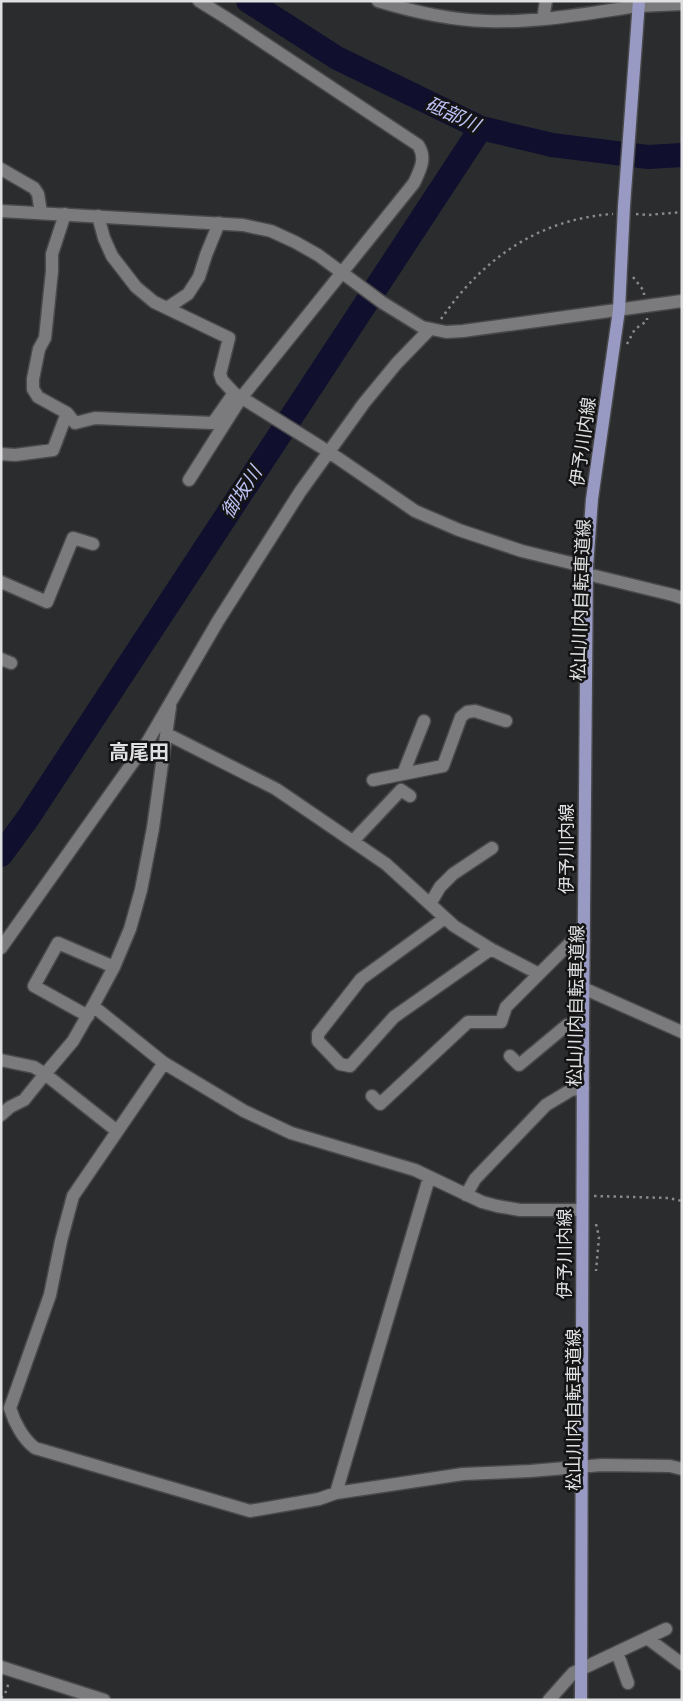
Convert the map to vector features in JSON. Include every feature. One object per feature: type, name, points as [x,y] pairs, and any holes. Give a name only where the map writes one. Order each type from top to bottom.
[{"type":"main road","name":"伊予川内線","points":[[581,1700],[583,988],[587,570],[592,499],[619,310],[638,7]]},
{"type":"street","points":[[189,480],[241,398],[414,183],[423,160],[418,145],[228,18],[199,1]]},
{"type":"street","points":[[378,1],[416,12],[488,22],[542,19],[638,7],[682,4]]},
{"type":"street","points":[[542,19],[546,1]]},
{"type":"street","points":[[1,169],[34,188],[38,194],[41,213]]},
{"type":"street","points":[[1,210],[219,223],[243,225],[271,231],[296,242],[318,255],[383,303],[426,328],[446,332],[682,300]]},
{"type":"street","points":[[65,214],[52,254],[45,338],[39,349],[32,379],[33,389],[38,396],[67,413],[74,423],[95,418],[213,423],[241,398]]},
{"type":"street","points":[[98,216],[104,238],[112,256],[136,287],[154,302],[229,338],[220,374],[222,380],[241,398],[324,450],[415,511],[459,530],[522,551],[682,598]]},
{"type":"street","points":[[167,308],[188,294],[199,276],[219,223]]},
{"type":"street","points":[[1,948],[148,741],[218,621],[300,492],[324,450],[426,328]]},
{"type":"street","points":[[1,454],[52,450],[67,413]]},
{"type":"street","points":[[1,582],[47,602],[73,538],[93,544]]},
{"type":"street","points":[[1,1115],[10,1107],[24,1100],[66,1051],[114,967],[130,929],[141,890],[153,828],[171,702]]},
{"type":"street","points":[[373,780],[443,766],[461,717],[468,712],[475,711],[506,721]]},
{"type":"street","points":[[353,841],[405,793],[399,774],[424,720]]},
{"type":"street","points":[[167,734],[276,789],[386,864],[454,926],[491,949],[539,974]]},
{"type":"street","points":[[430,904],[440,887],[453,874],[492,848]]},
{"type":"street","points":[[444,918],[361,979],[318,1034],[318,1041],[340,1064],[350,1066],[354,1063],[394,1017],[491,949]]},
{"type":"street","points":[[372,1096],[380,1104],[468,1022],[501,1022],[506,1008],[572,941],[584,941]]},
{"type":"street","points":[[114,967],[58,943],[34,986],[90,1011],[164,1063],[244,1111],[291,1133],[415,1170],[482,1202],[520,1210],[582,1210]]},
{"type":"street","points":[[583,988],[682,1032]]},
{"type":"street","points":[[510,1056],[519,1066],[567,1025],[583,1024]]},
{"type":"street","points":[[1,1060],[34,1068],[45,1074],[117,1131]]},
{"type":"street","points":[[164,1063],[73,1196],[61,1241],[50,1295],[10,1408],[12,1416],[28,1443],[35,1448],[250,1511],[319,1499],[336,1493],[463,1474],[530,1471],[582,1466],[670,1466],[682,1469]]},
{"type":"street","points":[[466,1195],[475,1179],[546,1106],[570,1090],[583,1088]]},
{"type":"street","points":[[336,1493],[430,1178]]},
{"type":"street","points":[[550,1700],[573,1673],[666,1629]]},
{"type":"street","points":[[647,1638],[682,1664]]},
{"type":"street","points":[[617,1652],[628,1683]]},
{"type":"street","points":[[6,1669],[104,1700]]},
{"type":"path","points":[[426,328],[473,280],[504,252],[539,231],[577,219],[624,209],[648,216],[682,212]]},
{"type":"path","points":[[630,274],[644,291],[645,301]]},
{"type":"path","points":[[627,345],[635,329],[647,321],[646,311]]},
{"type":"path","points":[[583,1196],[669,1198],[682,1201]]},
{"type":"path","points":[[595,1221],[599,1237],[596,1274]]},
{"type":"path","points":[[1,1698],[5,1694],[6,1669]]},
{"type":"waterway","name":"砥部川","points":[[248,1],[337,58],[481,128],[552,145],[648,157],[682,155]]},
{"type":"waterway","name":"御坂川","points":[[1,855],[28,818],[481,128]]},
{"type":"district","name":"高尾田","points":[[139,752]]}]
